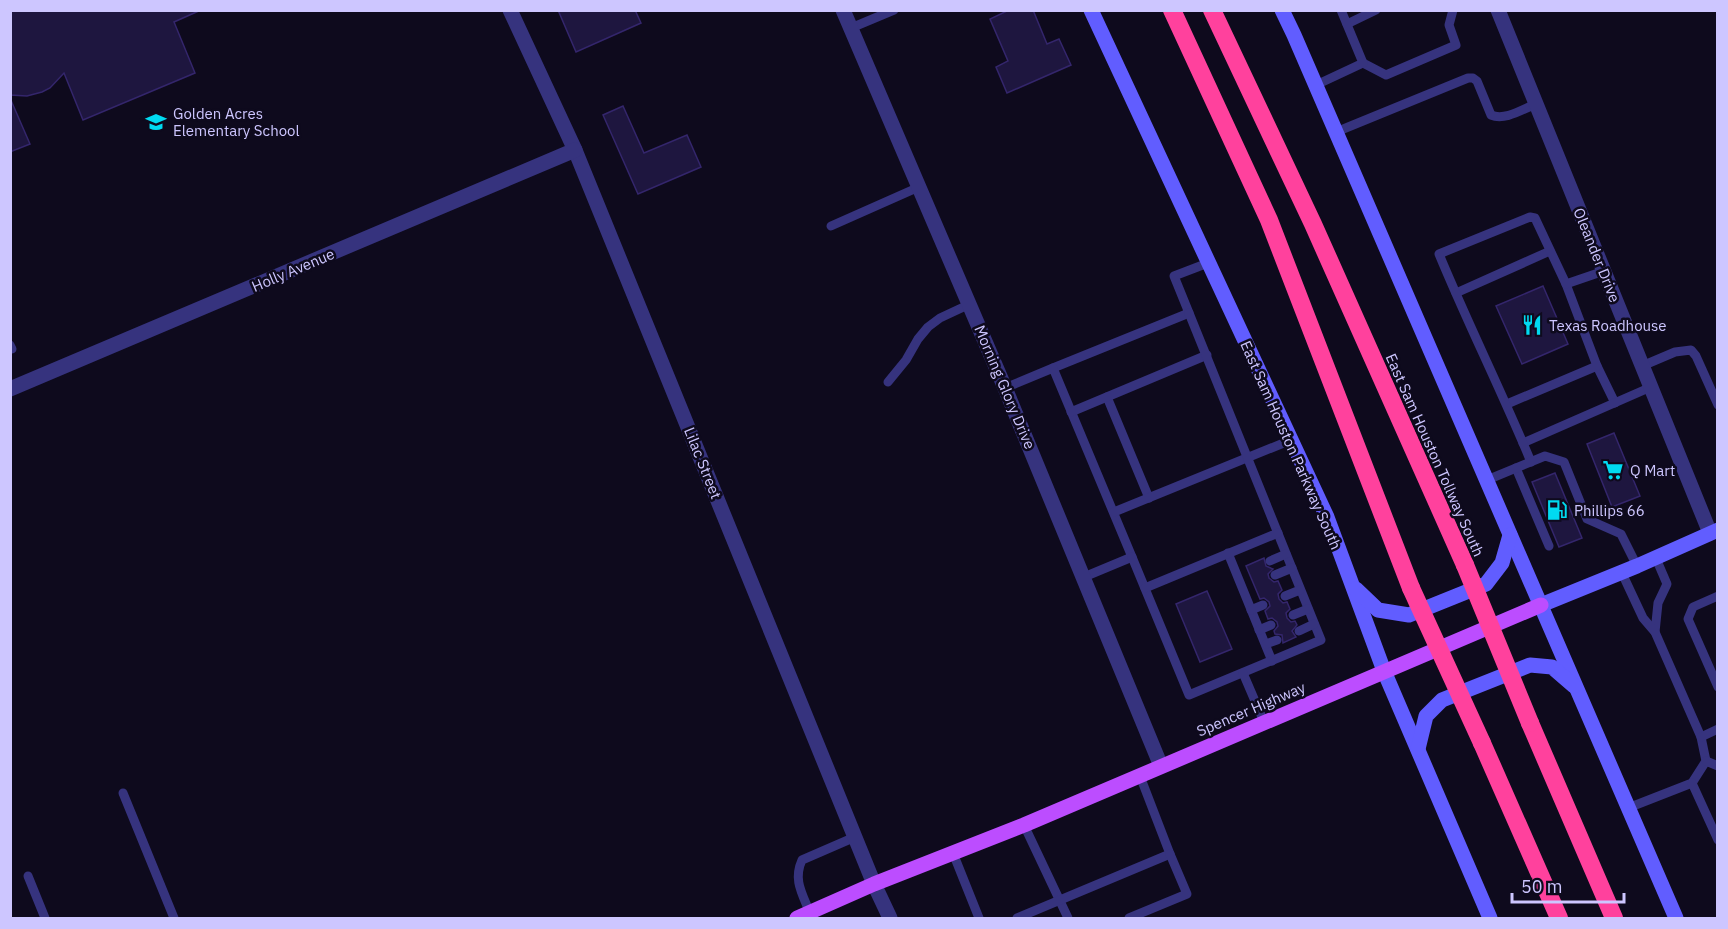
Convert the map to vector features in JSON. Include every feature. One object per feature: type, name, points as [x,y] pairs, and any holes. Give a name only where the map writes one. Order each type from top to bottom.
[{"type":"highway","points":[[1172,10],[1269,220],[1411,588],[1559,918]]},
{"type":"highway","name":"East Sam Houston Tollway South","points":[[1212,10],[1313,224],[1465,565],[1614,918]]},
{"type":"main road","name":"East Sam Houston Parkway South","points":[[1091,10],[1326,517],[1384,671],[1490,918]]},
{"type":"main road","points":[[1282,10],[1676,918]]},
{"type":"main road","name":"Spencer Highway","points":[[803,916],[874,884],[1024,825],[1637,566],[1654,556],[1714,531]]},
{"type":"main road","points":[[1352,585],[1378,610],[1409,615],[1486,584],[1502,563],[1510,535]]},
{"type":"main road","points":[[1418,749],[1426,716],[1442,700],[1530,664],[1552,667],[1577,688]]},
{"type":"street","name":"Lilac Street","points":[[510,10],[575,150],[874,884],[890,918]]},
{"type":"street","name":"Morning Glory Drive","points":[[843,10],[970,304],[1161,766]]},
{"type":"street","name":"Oleander Drive","points":[[1498,10],[1642,366],[1714,531]]},
{"type":"street","name":"Holly Avenue","points":[[10,389],[575,150]]},
{"type":"lane","points":[[851,28],[894,10]]},
{"type":"lane","points":[[1341,10],[1363,63],[1386,75],[1456,45],[1449,25],[1453,10]]},
{"type":"lane","points":[[1347,24],[1376,10]]},
{"type":"lane","points":[[1316,85],[1363,63]]},
{"type":"lane","points":[[1336,132],[1468,78],[1477,81],[1491,115],[1496,117],[1503,117],[1536,104]]},
{"type":"lane","points":[[831,226],[919,187]]},
{"type":"lane","points":[[1531,462],[1440,254],[1530,217],[1535,218],[1566,284],[1597,366],[1615,403]]},
{"type":"lane","points":[[1456,293],[1550,251]]},
{"type":"lane","points":[[1053,368],[1189,695],[1321,640],[1174,276],[1208,262]]},
{"type":"lane","points":[[1566,284],[1604,271]]},
{"type":"lane","points":[[888,382],[928,327],[940,318],[970,304]]},
{"type":"lane","points":[[1005,388],[1188,313]]},
{"type":"lane","points":[[10,345],[12,349],[10,350]]},
{"type":"lane","points":[[1642,366],[1675,352],[1691,350],[1696,356],[1718,405]]},
{"type":"lane","points":[[1071,412],[1207,355]]},
{"type":"lane","points":[[1506,404],[1597,366]]},
{"type":"lane","points":[[1523,443],[1651,387]]},
{"type":"lane","points":[[1107,397],[1149,498]]},
{"type":"lane","points":[[1114,512],[1291,440]]},
{"type":"lane","points":[[1487,480],[1545,456],[1564,462],[1587,519],[1622,534],[1637,566]]},
{"type":"lane","points":[[1516,468],[1549,546]]},
{"type":"lane","points":[[1145,588],[1278,533]]},
{"type":"lane","points":[[1228,554],[1272,661]]},
{"type":"lane","points":[[1270,561],[1286,554]]},
{"type":"lane","points":[[1654,556],[1667,584],[1658,603],[1655,632]]},
{"type":"lane","points":[[1084,577],[1132,557]]},
{"type":"lane","points":[[1275,574],[1292,568]]},
{"type":"lane","points":[[1237,574],[1248,570]]},
{"type":"lane","points":[[1621,571],[1643,618],[1655,632],[1701,737],[1706,761],[1692,783],[1628,808]]},
{"type":"lane","points":[[1242,588],[1254,584]]},
{"type":"lane","points":[[1285,596],[1300,590]]},
{"type":"lane","points":[[1718,608],[1715,597],[1693,607],[1688,619],[1718,687]]},
{"type":"lane","points":[[1251,610],[1263,605]]},
{"type":"lane","points":[[1293,615],[1308,609]]},
{"type":"lane","points":[[1299,630],[1314,624]]},
{"type":"lane","points":[[1259,630],[1271,625]]},
{"type":"lane","points":[[1266,644],[1277,639]]},
{"type":"lane","points":[[1243,673],[1264,722]]},
{"type":"lane","points":[[1701,737],[1718,729]]},
{"type":"lane","points":[[1706,761],[1718,766]]},
{"type":"lane","points":[[1129,918],[1187,894],[1140,776]]},
{"type":"lane","points":[[1692,783],[1718,840]]},
{"type":"lane","points":[[123,793],[174,918]]},
{"type":"lane","points":[[1024,825],[1068,918]]},
{"type":"lane","points":[[803,916],[796,872],[802,860],[855,837]]},
{"type":"lane","points":[[953,853],[979,918]]},
{"type":"lane","points":[[1017,918],[1170,854]]},
{"type":"lane","points":[[28,876],[45,918]]},
{"type":"building","points":[[10,10],[201,10],[174,22],[195,73],[83,120],[64,73],[50,88],[42,92],[27,96],[10,95]]},
{"type":"building","points":[[558,10],[635,10],[641,23],[576,52]]},
{"type":"building","points":[[1009,10],[1033,10],[1047,44],[1059,39],[1071,65],[1007,93],[996,67],[1008,61],[990,19]]},
{"type":"building","points":[[10,98],[30,144],[10,152]]},
{"type":"building","points":[[623,106],[644,153],[687,135],[701,167],[638,194],[603,115]]},
{"type":"building","name":"Texas Roadhouse","points":[[1543,286],[1568,344],[1522,364],[1496,306]]},
{"type":"building","name":"Q Mart","points":[[1614,433],[1640,496],[1612,507],[1587,444]]},
{"type":"building","name":"Phillips 66","points":[[1555,473],[1582,538],[1559,547],[1532,482]]},
{"type":"building","points":[[1264,558],[1266,566],[1273,569],[1268,574],[1269,578],[1274,582],[1278,581],[1282,590],[1278,594],[1279,599],[1283,603],[1287,602],[1290,609],[1286,613],[1287,618],[1291,622],[1295,621],[1297,625],[1292,631],[1296,637],[1283,643],[1282,635],[1275,634],[1274,631],[1278,626],[1277,622],[1272,618],[1268,619],[1265,611],[1270,606],[1269,602],[1264,598],[1260,599],[1246,566]]},
{"type":"building","points":[[1207,591],[1232,649],[1200,662],[1176,604]]},
{"type":"place","name":"Golden Acres Elementary School","points":[[156,122]]},
{"type":"place","name":"Texas Roadhouse","points":[[1532,325]]},
{"type":"place","name":"Q Mart","points":[[1613,470]]},
{"type":"place","name":"Phillips 66","points":[[1557,510]]}]
